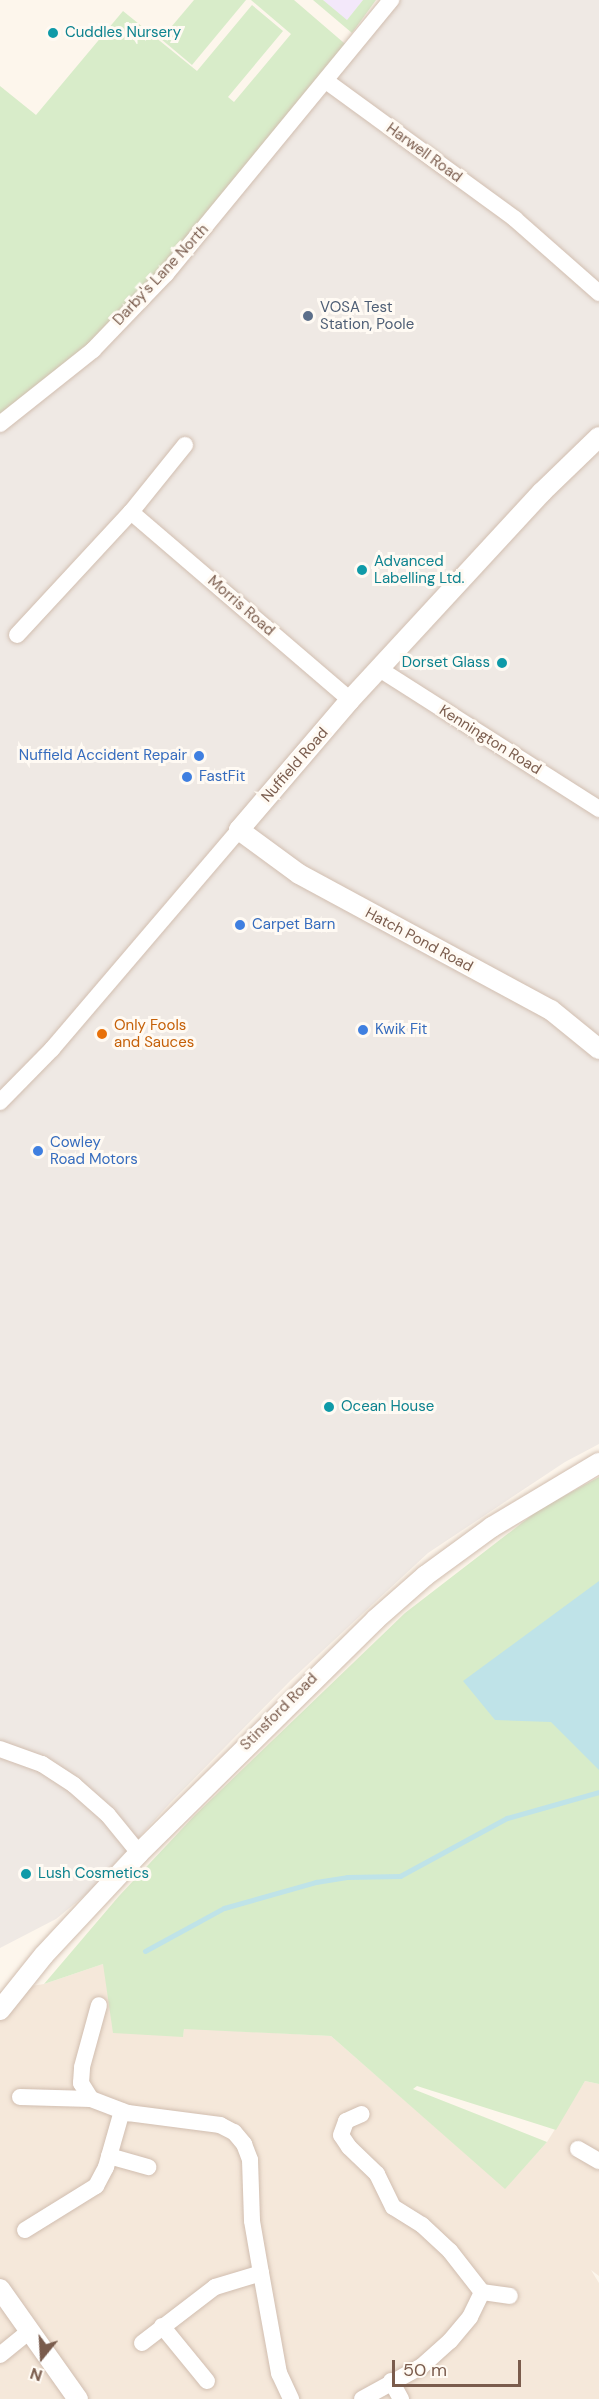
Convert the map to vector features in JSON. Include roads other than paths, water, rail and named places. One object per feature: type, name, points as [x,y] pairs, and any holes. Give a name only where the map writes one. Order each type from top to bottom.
[{"type":"street","points":[[326,81],[391,0]]},
{"type":"street","name":"Harwell Road","points":[[326,81],[515,219],[599,294]]},
{"type":"street","name":"Darby's Lane North","points":[[0,424],[93,350],[173,266],[284,126],[326,81]]},
{"type":"street","name":"Nuffield Road","points":[[0,1102],[52,1049],[351,700],[381,670],[542,492],[599,436]]},
{"type":"street","points":[[16,635],[131,512],[185,445]]},
{"type":"street","name":"Morris Road","points":[[131,512],[351,700]]},
{"type":"street","name":"Kennington Road","points":[[381,670],[599,809]]},
{"type":"street","name":"Hatch Pond Road","points":[[239,830],[299,874],[551,1010],[599,1049]]},
{"type":"street","name":"Stinsford Road","points":[[0,2010],[44,1954],[139,1853],[306,1684],[425,1576],[492,1527],[599,1463]]},
{"type":"street","points":[[0,1749],[42,1764],[74,1785],[108,1815],[139,1853]]},
{"type":"street","points":[[91,2099],[81,2083],[82,2067],[99,2005]]},
{"type":"street","points":[[20,2097],[91,2099],[122,2111],[220,2125],[239,2138],[250,2160],[252,2221],[279,2373],[291,2399]]},
{"type":"street","points":[[25,2230],[96,2186],[109,2156],[122,2111]]},
{"type":"street","points":[[362,2114],[346,2121],[341,2135],[377,2174],[393,2207],[422,2225],[450,2251],[482,2292],[510,2296]]},
{"type":"street","points":[[578,2150],[599,2161]]},
{"type":"street","points":[[109,2156],[148,2168]]},
{"type":"street","points":[[142,2343],[215,2287],[261,2273]]},
{"type":"street","points":[[0,2289],[78,2399]]},
{"type":"street","points":[[362,2399],[422,2366],[450,2341],[470,2317],[482,2292]]},
{"type":"street","points":[[162,2326],[207,2381]]},
{"type":"street","points":[[0,2355],[30,2331]]},
{"type":"street","points":[[391,2381],[401,2399]]},
{"type":"water","points":[[599,1581],[599,1770],[551,1722],[495,1720],[463,1681]]},
{"type":"waterway","points":[[145,1951],[224,1908],[316,1882],[347,1877],[400,1876],[507,1818],[599,1792]]},
{"type":"place","name":"Cuddles Nursery","points":[[53,33]]},
{"type":"place","name":"VOSA Test Station, Poole","points":[[308,316]]},
{"type":"place","name":"Advanced Labelling Ltd.","points":[[362,570]]},
{"type":"place","name":"Dorset Glass","points":[[502,663]]},
{"type":"place","name":"Nuffield Accident Repair","points":[[199,756]]},
{"type":"place","name":"FastFit","points":[[187,777]]},
{"type":"place","name":"Carpet Barn","points":[[240,925]]},
{"type":"place","name":"Kwik Fit","points":[[363,1030]]},
{"type":"place","name":"Only Fools and Sauces","points":[[102,1034]]},
{"type":"place","name":"Cowley Road Motors","points":[[38,1151]]},
{"type":"place","name":"Ocean House","points":[[329,1407]]},
{"type":"place","name":"Lush Cosmetics","points":[[26,1874]]}]
